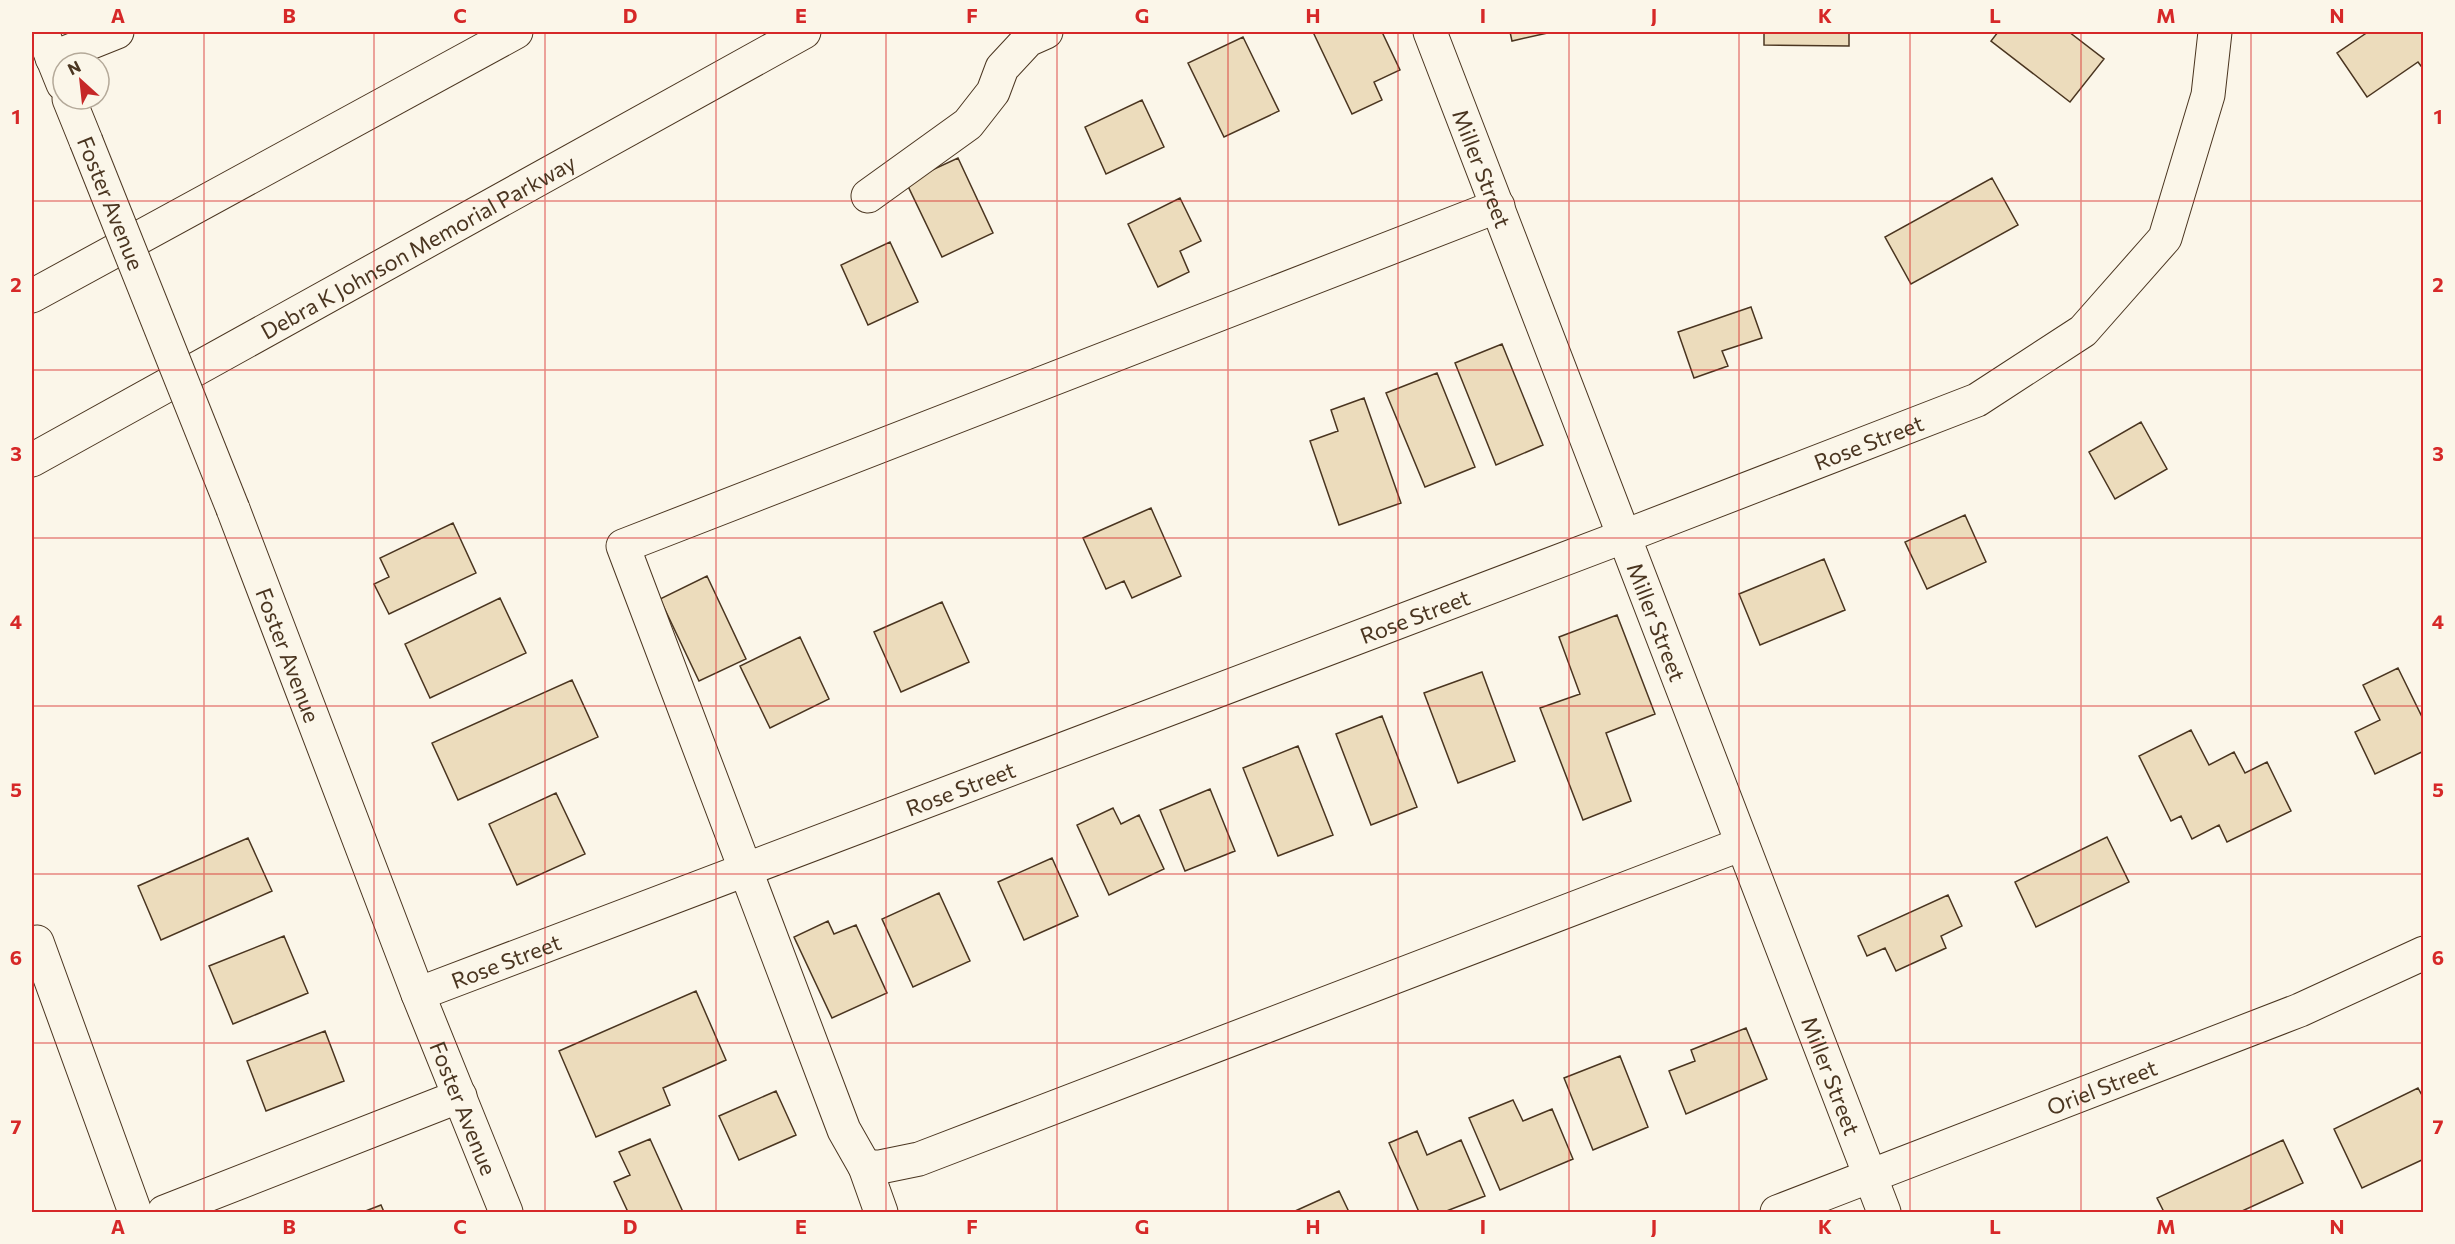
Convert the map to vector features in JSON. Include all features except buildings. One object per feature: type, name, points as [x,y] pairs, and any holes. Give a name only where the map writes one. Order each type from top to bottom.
[{"type":"main road","points":[[70,51],[117,32]]},
{"type":"main road","points":[[32,296],[516,32]]},
{"type":"main road","name":"Debra K Johnson Memorial Parkway","points":[[32,460],[804,32]]},
{"type":"main road","points":[[868,196],[968,124],[993,92],[1002,68],[1028,40],[1046,32]]},
{"type":"main road","name":"Miller Street","points":[[1430,32],[1884,1212]]},
{"type":"main road","name":"Rose Street","points":[[418,994],[1977,400],[2083,331],[2165,238],[2208,95],[2215,32]]},
{"type":"main road","name":"Foster Avenue","points":[[74,111],[233,509],[418,994],[506,1212]]},
{"type":"main road","points":[[881,1212],[865,1167],[844,1130],[623,546],[1498,206]]},
{"type":"main road","points":[[865,1167],[880,1167],[919,1159],[1743,844]]},
{"type":"main road","points":[[37,942],[135,1212]]},
{"type":"main road","name":"Oriel Street","points":[[1777,1212],[2300,1010],[2424,953]]},
{"type":"main road","points":[[164,1212],[460,1096]]}]
